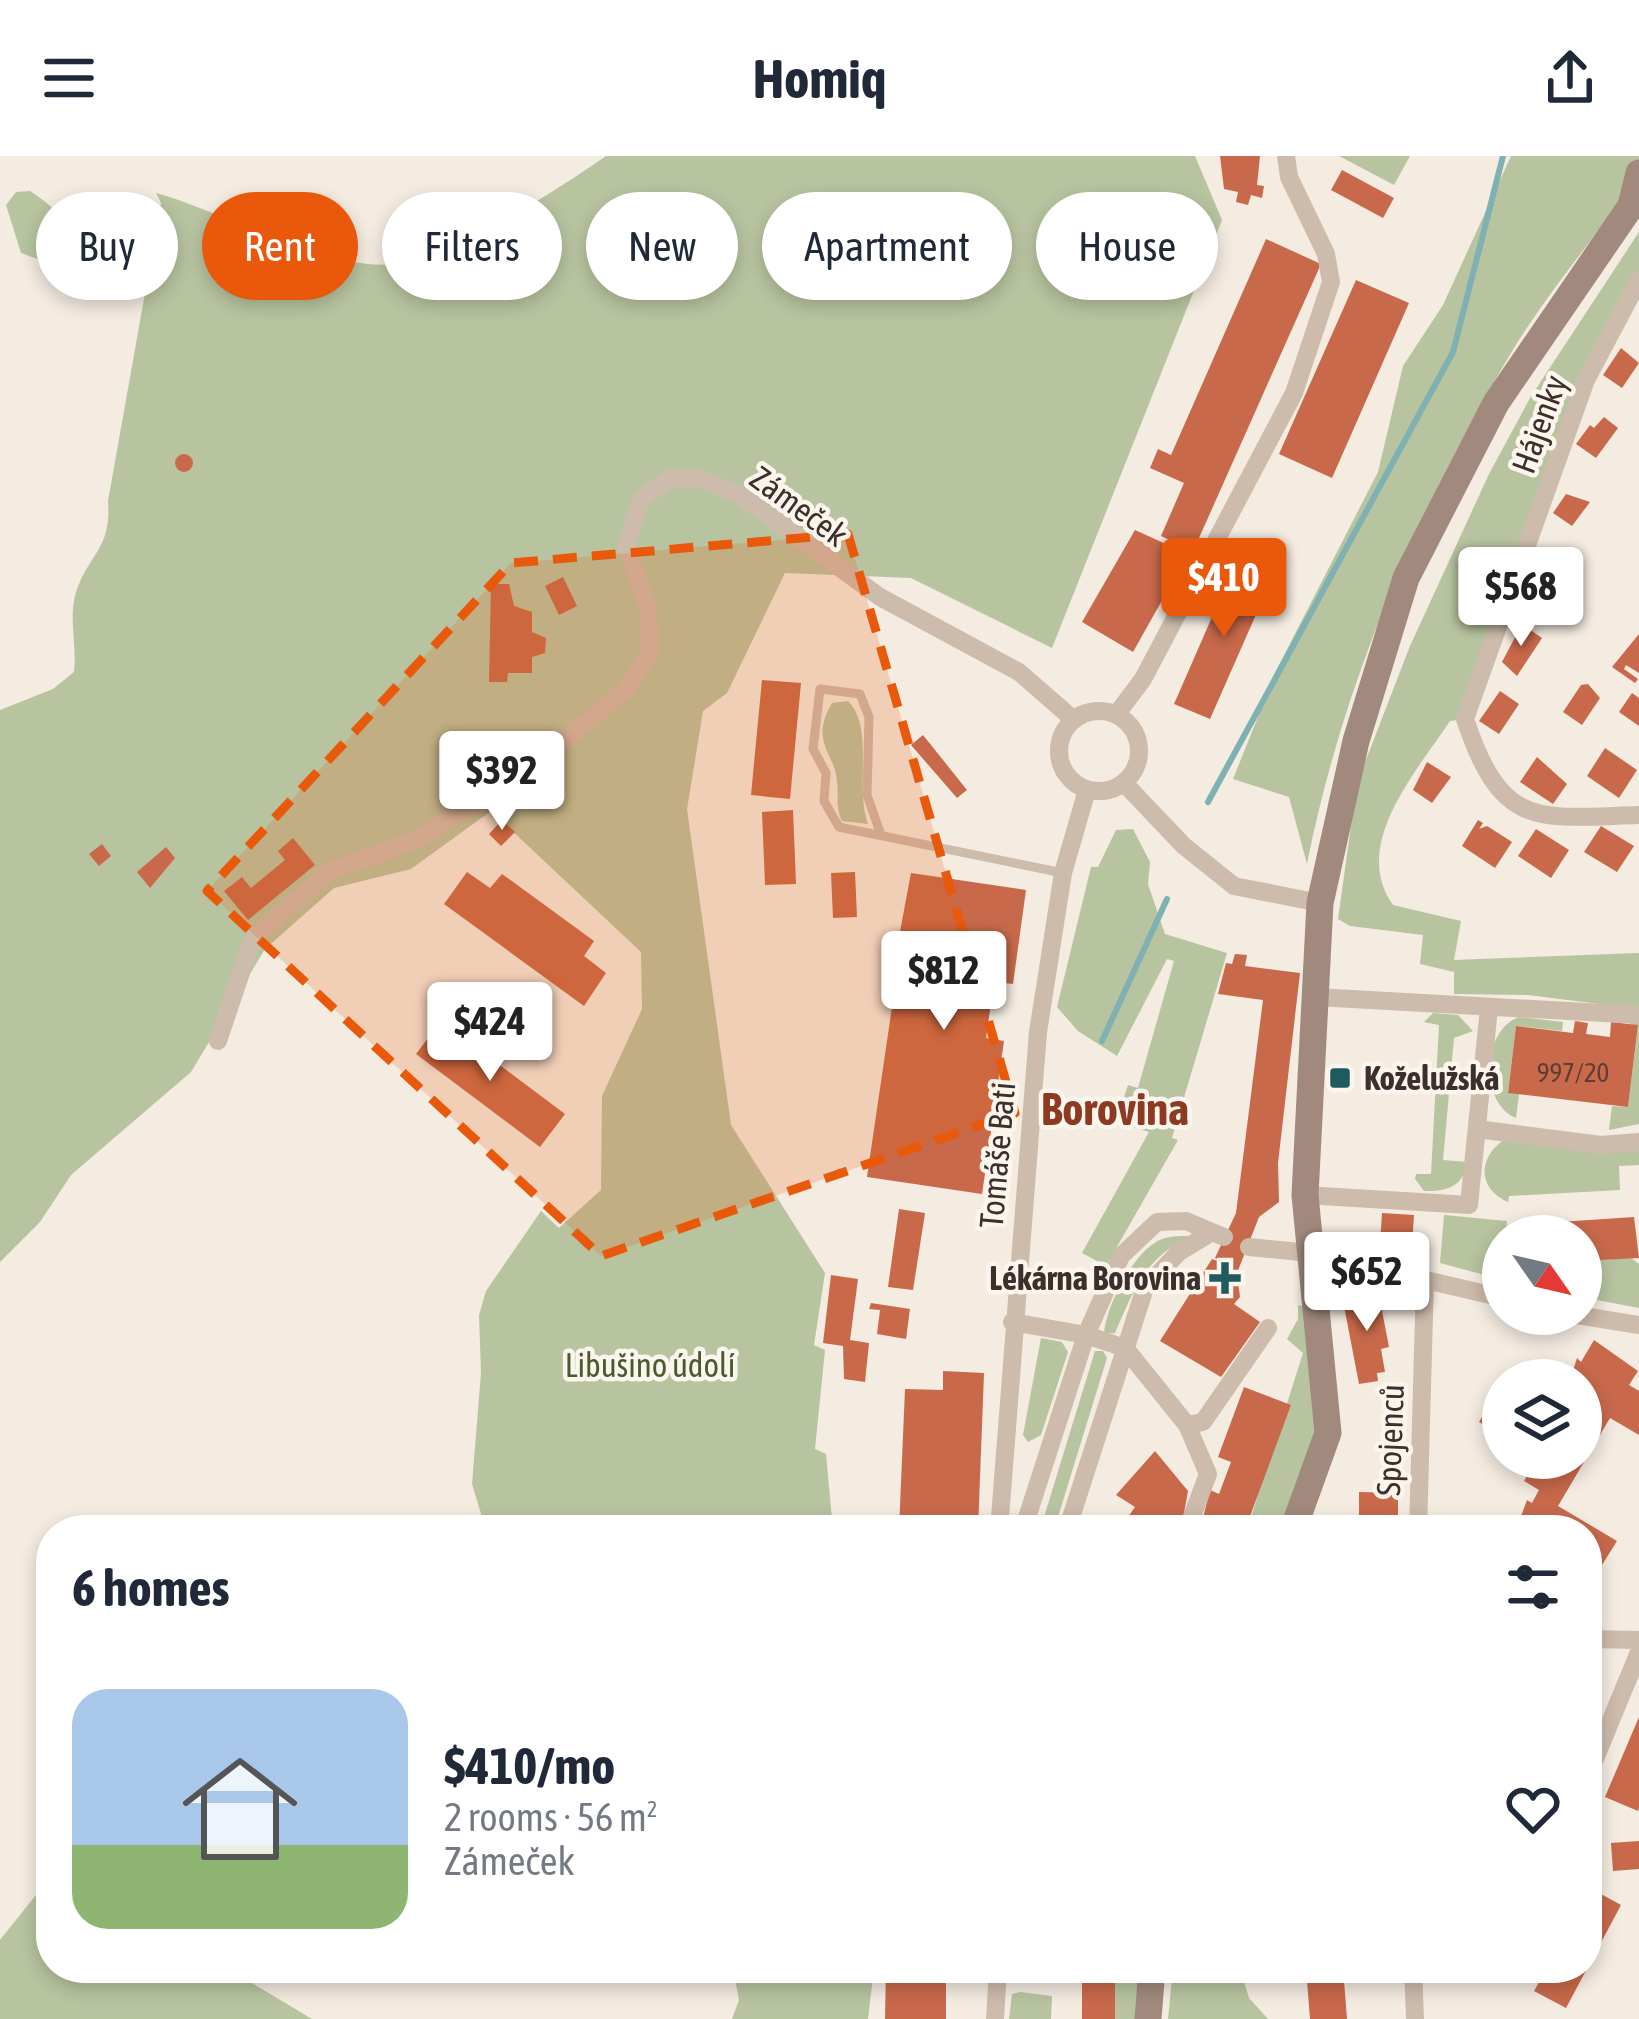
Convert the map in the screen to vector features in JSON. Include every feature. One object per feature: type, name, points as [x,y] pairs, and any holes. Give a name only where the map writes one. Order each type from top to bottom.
[{"type":"main road","points":[[1298,1515],[1328,1433],[1305,1195],[1320,903],[1356,741],[1406,578],[1496,403],[1635,214],[1639,173]]},
{"type":"main road","points":[[1148,2019],[1151,1983]]},
{"type":"street","points":[[1116,715],[1143,680],[1294,392],[1331,282],[1325,254],[1289,178],[1286,156]]},
{"type":"street","name":"Hájenky","points":[[1639,280],[1586,380],[1465,719],[1478,758],[1502,791],[1538,818],[1639,814]]},
{"type":"street","name":"Zámeček","points":[[218,1041],[252,940],[328,872],[418,839],[525,772],[627,689],[650,652],[648,608],[626,547],[640,500],[668,478],[698,478],[738,494],[880,597],[1019,672],[1074,720]]},
{"type":"street","points":[[1094,712],[1116,715],[1128,723],[1139,747],[1138,761],[1124,784],[1087,790],[1065,774],[1060,761],[1062,734],[1074,720],[1094,712]]},
{"type":"street","points":[[1124,784],[1184,846],[1234,886],[1320,903]]},
{"type":"street","name":"Tomáše Bati","points":[[1000,1515],[1038,1032],[1063,873],[1087,790]]},
{"type":"street","points":[[1316,997],[1639,1015]]},
{"type":"street","points":[[1305,1195],[1469,1205],[1489,1008]]},
{"type":"street","points":[[1477,1129],[1601,1145],[1639,1142]]},
{"type":"street","points":[[1028,1515],[1086,1335],[1121,1256],[1157,1222],[1186,1221],[1218,1235],[1179,1252],[1145,1288],[1072,1515]]},
{"type":"street","points":[[1249,1247],[1310,1253],[1482,1293]]},
{"type":"street","name":"Spojenců","points":[[1418,1515],[1425,1280]]},
{"type":"street","points":[[1602,1319],[1639,1325]]},
{"type":"street","points":[[1012,1322],[1086,1335],[1125,1348],[1187,1426],[1208,1474],[1193,1515]]},
{"type":"street","points":[[1187,1426],[1203,1422],[1268,1328]]},
{"type":"street","points":[[1602,1639],[1639,1640]]},
{"type":"street","points":[[1602,1742],[1639,1652]]},
{"type":"street","points":[[995,2019],[997,1983]]},
{"type":"street","points":[[1414,1983],[1415,2019]]},
{"type":"lane","points":[[881,835],[867,795],[869,717],[860,694],[820,689],[813,749],[826,773],[824,801],[839,827],[1063,873]]},
{"type":"highlighted area","points":[[848,534],[1015,1113],[601,1256],[207,891],[511,563]]},
{"type":"green space","name":"Libušino údolí","points":[[606,156],[1195,156],[1210,192],[1036,192],[1036,300],[1190,300],[1052,648],[911,578],[785,573],[727,693],[703,711],[687,809],[731,1125],[825,1273],[814,1345],[825,1350],[815,1449],[826,1454],[832,1515],[481,1515],[472,1484],[481,1373],[479,1315],[486,1291],[541,1211],[559,1228],[601,1190],[602,1096],[642,1009],[641,952],[491,811],[411,869],[334,888],[265,949],[191,1072],[71,1175],[40,1222],[0,1262],[0,710],[53,689],[74,672],[73,605],[106,531],[144,300],[178,300],[178,200],[202,209],[202,300],[358,300],[358,262],[382,264],[382,300],[562,300],[562,192],[550,192]]},
{"type":"green space","points":[[1339,156],[1410,156],[1394,185]]},
{"type":"green space","points":[[1511,156],[1639,156],[1639,173],[1525,330],[1477,412],[1415,536],[1362,665],[1307,864],[1289,797],[1233,779],[1278,667],[1378,472],[1403,366],[1443,305]]},
{"type":"green space","points":[[16,192],[36,196],[36,258],[21,253],[6,205]]},
{"type":"green space","points":[[1639,232],[1639,280],[1586,380],[1465,719],[1450,721],[1406,785],[1383,834],[1379,858],[1382,882],[1393,905],[1461,921],[1454,960],[1639,953],[1639,1009],[1528,995],[1454,994],[1454,972],[1420,964],[1423,935],[1350,926],[1338,919],[1357,783],[1410,646],[1489,474],[1530,398]]},
{"type":"green space","points":[[848,701],[861,726],[868,824],[842,821],[835,771],[823,737],[832,703]]},
{"type":"green space","points":[[1133,829],[1150,862],[1148,884],[1165,934],[1227,953],[1172,1138],[1178,1140],[1106,1266],[1082,1253],[1149,1132],[1116,1122],[1128,1085],[1138,1088],[1174,961],[1167,959],[1117,1056],[1078,1031],[1057,1007],[1091,867],[1098,867],[1116,830]]},
{"type":"green space","points":[[1433,1013],[1458,1015],[1473,1031],[1454,1038],[1443,1160],[1467,1162],[1453,1186],[1424,1191],[1415,1179],[1416,1174],[1431,1174],[1439,1025],[1424,1022]]},
{"type":"green space","points":[[1519,1017],[1563,1022],[1562,1031],[1516,1026],[1508,1092],[1519,1094],[1516,1118],[1496,1098],[1490,1067],[1498,1036]]},
{"type":"green space","points":[[1631,1019],[1639,1022],[1639,1124],[1609,1130],[1612,1106],[1628,1107],[1638,1026],[1630,1024]]},
{"type":"green space","points":[[1504,1140],[1639,1147],[1639,1165],[1619,1166],[1620,1190],[1509,1196],[1508,1202],[1491,1189],[1485,1173],[1489,1155]]},
{"type":"green space","points":[[1444,1215],[1482,1219],[1482,1274],[1440,1263]]},
{"type":"green space","points":[[1174,1236],[1194,1236],[1154,1263],[1115,1333],[1104,1334],[1115,1297],[1147,1249]]},
{"type":"green space","points":[[1631,1258],[1639,1264],[1639,1308],[1602,1301],[1602,1260]]},
{"type":"green space","points":[[1298,1305],[1319,1311],[1328,1433],[1298,1515],[1252,1515],[1303,1353],[1287,1339],[1298,1319]]},
{"type":"green space","points":[[1041,1338],[1062,1342],[1068,1352],[1041,1435],[1028,1442],[1023,1435]]},
{"type":"green space","points":[[1095,1351],[1103,1351],[1107,1358],[1059,1515],[1045,1515]]},
{"type":"green space","points":[[36,1895],[36,1983],[252,1983],[312,2019],[0,2019],[0,1940]]},
{"type":"green space","points":[[736,1983],[872,1983],[868,2019],[732,2019],[739,2000]]},
{"type":"green space","points":[[1115,1983],[1156,1983],[1152,2019],[1115,2019]]},
{"type":"green space","points":[[1172,1983],[1244,1983],[1249,1998],[1268,2019],[1168,2019]]},
{"type":"green space","points":[[1012,1994],[1052,1996],[1051,2019],[1009,2019]]},
{"type":"building","points":[[1220,156],[1260,156],[1257,185],[1264,186],[1262,198],[1251,195],[1248,205],[1236,202],[1238,192],[1224,189]]},
{"type":"building","points":[[1342,170],[1394,198],[1383,218],[1331,190]]},
{"type":"building","points":[[1266,239],[1321,264],[1195,547],[1183,546],[1161,536],[1184,483],[1150,468],[1158,449],[1171,455]]},
{"type":"building","points":[[1356,280],[1409,303],[1332,478],[1279,454]]},
{"type":"building","points":[[1621,348],[1639,363],[1622,388],[1603,375]]},
{"type":"building","points":[[1604,417],[1618,428],[1596,458],[1576,444],[1590,425],[1594,428]]},
{"type":"building","points":[[184,454],[193,463],[184,472],[175,463]]},
{"type":"building","points":[[1566,494],[1590,502],[1572,526],[1553,513]]},
{"type":"building","points":[[1135,530],[1188,554],[1133,652],[1082,622]]},
{"type":"building","points":[[1237,560],[1273,576],[1210,719],[1174,704]]},
{"type":"building","points":[[1542,562],[1555,572],[1559,566],[1565,570],[1548,595],[1529,582]]},
{"type":"building","points":[[563,577],[577,606],[559,615],[545,586]]},
{"type":"building","points":[[491,584],[509,584],[514,606],[532,612],[532,632],[546,638],[545,653],[532,657],[532,673],[508,673],[507,682],[489,682]]},
{"type":"building","points":[[1522,624],[1542,638],[1517,676],[1502,662]]},
{"type":"building","points":[[1639,634],[1639,673],[1626,665],[1624,669],[1638,679],[1635,683],[1612,667]]},
{"type":"building","points":[[762,680],[801,683],[790,799],[751,795]]},
{"type":"building","points":[[1588,684],[1600,698],[1582,725],[1563,712],[1581,685]]},
{"type":"building","points":[[1500,691],[1519,704],[1499,734],[1479,721]]},
{"type":"building","points":[[1632,693],[1639,698],[1639,726],[1619,712]]},
{"type":"building","points":[[923,735],[967,790],[957,798],[911,745]]},
{"type":"building","points":[[1605,748],[1637,770],[1619,798],[1587,776]]},
{"type":"building","points":[[1537,757],[1567,784],[1553,804],[1520,782]]},
{"type":"building","points":[[1427,762],[1451,777],[1432,803],[1413,790]]},
{"type":"building","points":[[793,810],[796,884],[765,885],[762,812]]},
{"type":"building","points":[[502,820],[515,832],[501,846],[489,834]]},
{"type":"building","points":[[1478,820],[1483,823],[1479,829],[1487,826],[1512,842],[1495,868],[1462,846]]},
{"type":"building","points":[[1601,826],[1634,846],[1617,872],[1584,852]]},
{"type":"building","points":[[1536,829],[1569,850],[1551,878],[1518,856]]},
{"type":"building","points":[[293,838],[315,865],[248,920],[224,891],[242,877],[251,888],[285,860],[278,851]]},
{"type":"building","points":[[102,844],[111,856],[99,866],[89,854]]},
{"type":"building","points":[[166,847],[175,858],[150,888],[137,872]]},
{"type":"building","points":[[467,872],[490,888],[502,874],[594,941],[584,956],[606,973],[584,1006],[444,904]]},
{"type":"building","points":[[855,872],[857,917],[833,918],[831,873]]},
{"type":"building","points":[[911,873],[1026,890],[1013,984],[994,982],[986,1038],[1004,1041],[982,1194],[867,1177],[892,1007],[886,1006]]},
{"type":"building","points":[[1235,954],[1247,955],[1245,966],[1300,973],[1278,1163],[1279,1202],[1259,1217],[1237,1273],[1240,1297],[1234,1304],[1260,1322],[1221,1377],[1160,1341],[1212,1259],[1225,1264],[1215,1258],[1236,1213],[1263,1000],[1218,994],[1226,963],[1232,964]]},
{"type":"building","points":[[441,1021],[565,1114],[540,1147],[416,1054]]},
{"type":"building","points":[[1575,1021],[1588,1023],[1586,1034],[1610,1037],[1611,1022],[1638,1025],[1628,1107],[1508,1093],[1516,1026],[1573,1033]]},
{"type":"building","points":[[899,1209],[925,1213],[913,1290],[888,1287]]},
{"type":"building","points":[[1382,1213],[1414,1215],[1412,1246],[1380,1244]]},
{"type":"building","points":[[1634,1217],[1639,1258],[1602,1260],[1602,1219]]},
{"type":"building","points":[[831,1275],[858,1279],[850,1340],[869,1343],[865,1382],[844,1379],[843,1346],[823,1343]]},
{"type":"building","points":[[1378,1290],[1389,1347],[1381,1349],[1385,1372],[1377,1373],[1378,1381],[1359,1384],[1344,1306],[1352,1294]]},
{"type":"building","points":[[871,1303],[910,1309],[906,1339],[877,1334],[880,1310],[869,1309]]},
{"type":"building","points":[[1594,1340],[1638,1371],[1629,1385],[1639,1391],[1639,1435],[1610,1418],[1602,1432],[1602,1359],[1583,1359]]},
{"type":"building","points":[[943,1371],[984,1373],[979,1515],[900,1515],[905,1389],[943,1390]]},
{"type":"building","points":[[1244,1387],[1291,1405],[1251,1515],[1204,1515],[1210,1490],[1219,1494],[1231,1462],[1218,1457]]},
{"type":"building","points":[[1155,1451],[1188,1491],[1184,1515],[1129,1515],[1135,1507],[1116,1495]]},
{"type":"building","points":[[1574,1479],[1558,1506],[1573,1515],[1522,1515],[1527,1500],[1532,1503],[1539,1490],[1524,1481]]},
{"type":"building","points":[[1359,1492],[1398,1493],[1398,1515],[1359,1515]]},
{"type":"building","points":[[1602,1532],[1617,1541],[1602,1565]]},
{"type":"building","points":[[1639,1717],[1639,1808],[1638,1811],[1605,1797]]},
{"type":"building","points":[[1639,1841],[1639,1869],[1613,1871],[1611,1843]]},
{"type":"building","points":[[1602,1895],[1621,1905],[1602,1941]]},
{"type":"building","points":[[886,1983],[946,1983],[946,2019],[885,2019]]},
{"type":"building","points":[[1082,1983],[1115,1983],[1115,2019],[1082,2019]]},
{"type":"building","points":[[1307,1983],[1344,1983],[1347,2019],[1310,2019]]},
{"type":"building","points":[[1539,1983],[1579,1983],[1566,2008],[1534,1991]]},
{"type":"waterway","points":[[1208,802],[1453,352],[1503,156]]},
{"type":"waterway","points":[[1102,1041],[1167,899]]},
{"type":"place","name":"Koželužská","points":[[1340,1078]]},
{"type":"place","name":"Lékárna Borovina","points":[[1225,1278]]},
{"type":"district","name":"Borovina","points":[[1115,1109]]}]
